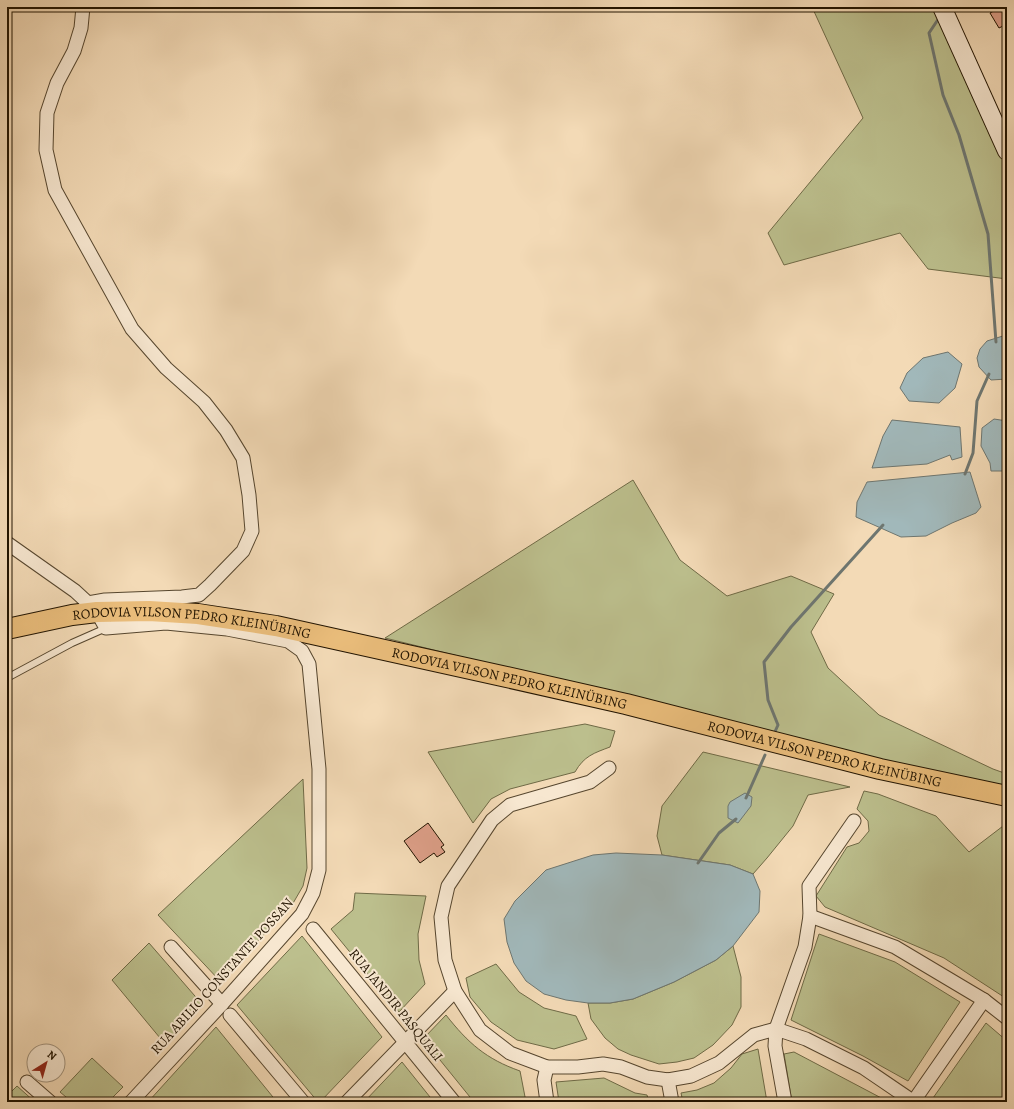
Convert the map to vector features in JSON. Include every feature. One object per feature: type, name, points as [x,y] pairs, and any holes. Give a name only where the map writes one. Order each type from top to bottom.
[{"type":"main road","name":"RODOVIA VILSON PEDRO KLEINÜBING","points":[[7,629],[72,615],[149,611],[198,614],[276,626],[626,704],[880,769],[1007,796]]},
{"type":"street","points":[[7,543],[76,591],[97,614],[105,600],[199,595],[243,551],[252,531],[249,495],[243,458],[226,430],[204,402],[166,368],[132,329],[55,190],[46,150],[47,113],[57,83],[74,51],[81,28],[83,7]]},
{"type":"street","points":[[942,7],[1007,151]]},
{"type":"street","name":"RUA ABILIO CONSTANTE POSSAN","points":[[97,614],[227,629],[288,642],[302,651],[309,664],[319,769],[319,870],[313,893],[302,914],[222,1004],[131,1102]]},
{"type":"street","points":[[609,768],[590,782],[510,805],[492,820],[448,886],[441,917],[444,960],[455,991],[480,1030],[510,1053],[546,1067],[578,1067],[603,1064],[621,1066],[647,1077],[668,1080],[691,1076],[719,1063],[754,1035],[776,1029],[806,1039],[864,1068],[914,1102],[984,1000]]},
{"type":"street","points":[[785,1102],[775,1046],[776,1029],[805,947],[810,916],[809,886],[854,820]]},
{"type":"street","points":[[810,916],[895,947],[984,1000],[1007,1018]]},
{"type":"street","name":"RUA JANDIR PASQUALI","points":[[314,929],[454,1102]]},
{"type":"street","points":[[172,947],[222,1004]]},
{"type":"street","points":[[347,1102],[455,991]]},
{"type":"street","points":[[230,1015],[303,1102]]},
{"type":"street","points":[[546,1067],[544,1080],[547,1102]]},
{"type":"street","points":[[668,1080],[672,1102]]},
{"type":"street","points":[[28,1083],[50,1102]]},
{"type":"lane","points":[[7,678],[72,643],[97,614]]},
{"type":"green space","points":[[812,7],[937,7],[1007,158],[1007,279],[928,269],[900,233],[784,265],[768,233],[863,118]]},
{"type":"green space","points":[[633,480],[680,560],[727,596],[791,576],[834,594],[811,632],[828,668],[879,715],[993,769],[1007,774],[1007,787],[877,759],[385,638]]},
{"type":"green space","points":[[585,724],[615,731],[610,747],[594,753],[582,762],[575,772],[510,789],[491,799],[473,823],[428,752]]},
{"type":"green space","points":[[703,752],[850,787],[808,795],[793,826],[753,874],[730,865],[662,855],[657,836],[662,806]]},
{"type":"green space","points":[[303,779],[307,868],[303,886],[292,905],[220,981],[158,915]]},
{"type":"green space","points":[[864,791],[878,794],[936,816],[969,852],[1007,823],[1007,999],[944,958],[825,907],[816,896],[847,847],[859,843],[869,831],[868,821],[857,809]]},
{"type":"green space","points":[[355,893],[426,896],[418,934],[419,960],[425,984],[399,1012],[331,929],[353,910]]},
{"type":"green space","points":[[819,934],[895,962],[960,1002],[908,1081],[863,1056],[791,1020]]},
{"type":"green space","points":[[302,936],[382,1037],[320,1102],[318,1102],[237,1005]]},
{"type":"green space","points":[[149,943],[201,1003],[165,1044],[112,980]]},
{"type":"green space","points":[[733,946],[741,977],[741,1007],[732,1025],[713,1045],[694,1058],[659,1064],[631,1055],[618,1049],[605,1038],[591,1019],[588,1003],[610,1003],[633,999],[674,982],[716,960]]},
{"type":"green space","points":[[496,964],[519,992],[544,1008],[576,1016],[587,1039],[554,1049],[517,1040],[491,1022],[470,997],[466,978]]},
{"type":"green space","points":[[446,1015],[462,1034],[478,1049],[497,1061],[520,1071],[526,1102],[474,1102],[423,1039]]},
{"type":"green space","points":[[986,1023],[1007,1041],[1007,1102],[938,1102],[933,1098]]},
{"type":"green space","points":[[216,1027],[277,1102],[148,1102]]},
{"type":"green space","points":[[758,1049],[767,1102],[683,1102],[681,1093],[697,1090],[714,1083],[731,1068],[742,1054]]},
{"type":"green space","points":[[794,1052],[887,1101],[792,1102],[784,1054]]},
{"type":"green space","points":[[92,1058],[123,1087],[108,1102],[72,1102],[60,1092]]},
{"type":"green space","points":[[402,1062],[434,1102],[364,1102]]},
{"type":"green space","points":[[604,1078],[635,1093],[647,1095],[649,1102],[559,1102],[556,1082]]},
{"type":"green space","points":[[17,1086],[35,1102],[7,1102],[7,1096]]},
{"type":"water","points":[[1007,335],[1007,379],[991,380],[979,367],[977,358],[980,349],[987,341]]},
{"type":"water","points":[[948,352],[962,364],[955,388],[939,403],[909,401],[900,388],[907,373],[923,358]]},
{"type":"water","points":[[994,419],[1007,421],[1007,471],[991,471],[990,463],[981,446],[982,428]]},
{"type":"water","points":[[892,420],[960,427],[962,457],[952,460],[950,455],[927,464],[872,468],[883,436]]},
{"type":"water","points":[[970,472],[981,507],[976,513],[926,536],[901,537],[856,517],[857,502],[867,482]]},
{"type":"water","points":[[745,793],[752,797],[751,806],[738,823],[728,818],[728,806],[730,802]]},
{"type":"water","points":[[616,853],[662,855],[730,865],[753,874],[760,891],[759,912],[733,946],[716,960],[674,982],[633,999],[610,1003],[588,1003],[566,1000],[544,994],[526,981],[514,963],[507,942],[504,919],[515,901],[546,870],[593,855]]},
{"type":"building","points":[[1001,7],[1007,7],[1007,24],[999,28],[990,13]]},
{"type":"building","points":[[428,823],[444,845],[441,847],[445,852],[437,857],[434,853],[420,863],[404,841]]},
{"type":"waterway","points":[[939,18],[929,33],[943,95],[959,135],[988,234],[996,342]]},
{"type":"waterway","points":[[965,474],[973,453],[977,401],[989,374]]},
{"type":"waterway","points":[[773,736],[778,725],[768,700],[764,662],[791,627],[883,525]]},
{"type":"waterway","points":[[746,798],[765,755]]},
{"type":"waterway","points":[[698,863],[719,833],[736,819]]}]
